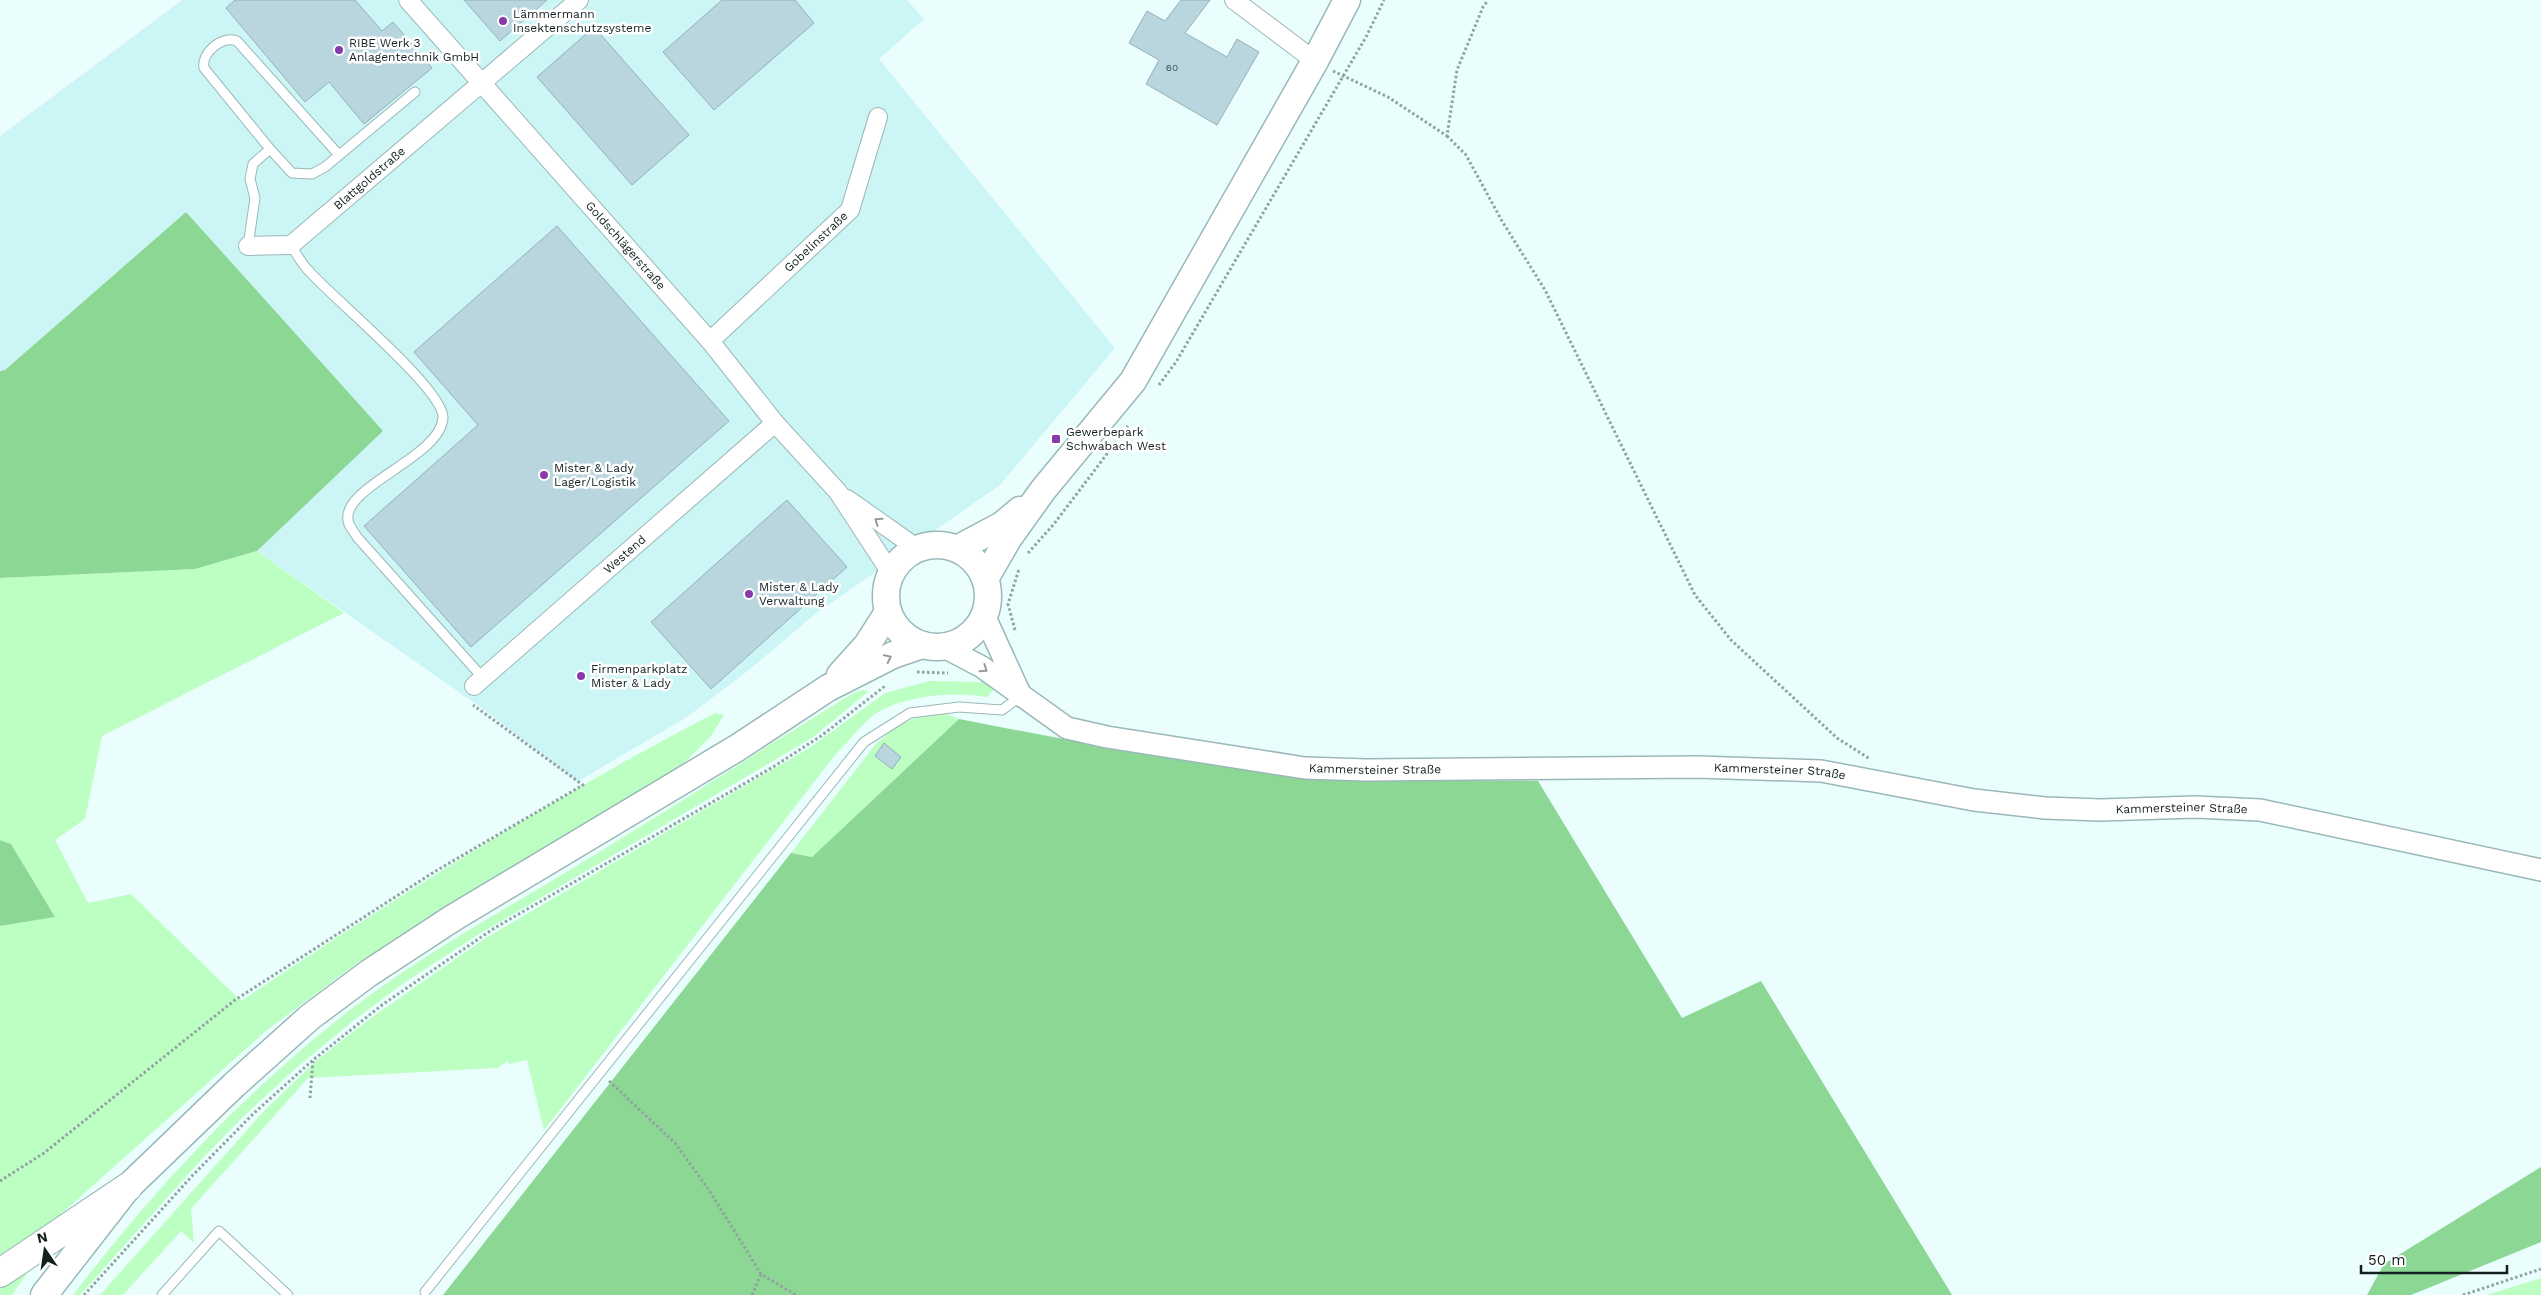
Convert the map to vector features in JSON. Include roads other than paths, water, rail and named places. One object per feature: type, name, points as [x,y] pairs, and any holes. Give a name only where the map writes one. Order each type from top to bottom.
[{"type":"highway","points":[[0,1273],[128,1187]]},
{"type":"main road","points":[[985,579],[1008,540],[1043,490],[1133,381],[1315,61],[1347,0]]},
{"type":"main road","points":[[957,549],[1002,525],[1043,490]]},
{"type":"main road","points":[[44,1295],[128,1187],[234,1085],[310,1017],[369,973],[453,918],[737,748],[828,688],[893,655],[933,646],[968,636],[978,627],[988,603],[985,579],[978,566],[969,556],[957,549],[931,546],[918,549],[898,563],[891,573],[885,599],[888,612],[895,626],[907,638],[933,646]]},
{"type":"main road","points":[[828,688],[867,645],[888,612]]},
{"type":"street","name":"Goldschlägerstraße","points":[[408,0],[710,341],[775,423],[838,492],[891,573]]},
{"type":"street","name":"Blattgoldstraße","points":[[291,244],[579,0]]},
{"type":"street","points":[[1234,0],[1315,61]]},
{"type":"street","name":"Gobelinstraße","points":[[710,341],[850,210],[878,117]]},
{"type":"street","points":[[248,246],[291,244]]},
{"type":"street","name":"Westend","points":[[478,682],[775,423]]},
{"type":"street","name":"Goldschlägerstraße","points":[[838,492],[918,549]]},
{"type":"street","points":[[984,615],[1021,696]]},
{"type":"street","name":"Kammersteiner Straße","points":[[933,646],[982,667],[1067,728],[1107,737],[1305,768],[1386,770],[1698,768],[1821,771],[1974,800],[2045,808],[2101,810],[2195,807],[2260,810],[2541,870]]},
{"type":"lane","points":[[339,155],[237,41],[232,39],[220,42],[205,55],[202,60],[204,68],[270,149],[292,172],[299,174],[312,174],[339,155],[415,92]]},
{"type":"lane","points":[[248,246],[255,198],[250,179],[253,164],[270,149]]},
{"type":"lane","points":[[291,244],[307,269],[404,363],[431,392],[439,404],[444,417],[439,430],[414,456],[356,499],[349,511],[348,524],[478,682]]},
{"type":"lane","points":[[425,1292],[864,742],[910,713],[959,707],[1002,710],[1021,696]]},
{"type":"lane","points":[[162,1295],[219,1231],[288,1295]]},
{"type":"place","name":"Lämmermann Insektenschutzsysteme","points":[[503,21]]},
{"type":"place","name":"RIBE Werk 3 Anlagentechnik GmbH","points":[[339,50]]},
{"type":"place","name":"Gewerbepark Schwabach West","points":[[1056,439]]},
{"type":"place","name":"Mister & Lady Lager/Logistik","points":[[544,475]]},
{"type":"place","name":"Mister & Lady Verwaltung","points":[[749,594]]},
{"type":"place","name":"Firmenparkplatz Mister & Lady","points":[[581,676]]}]
